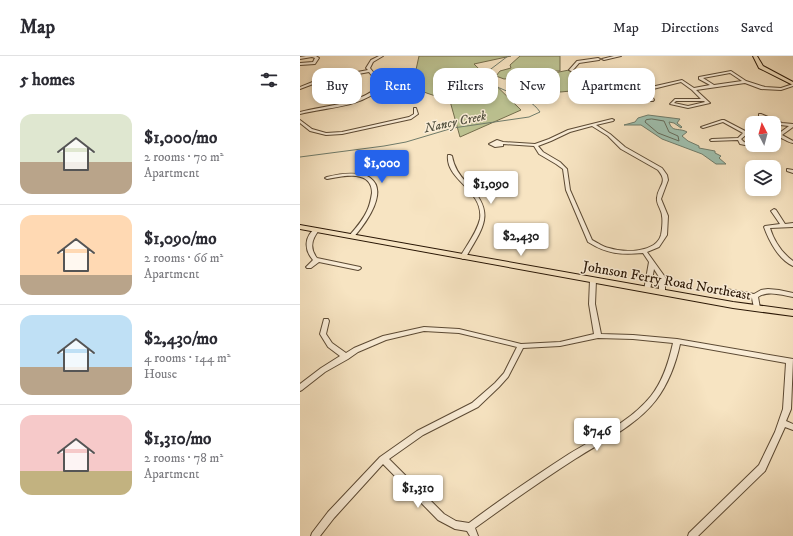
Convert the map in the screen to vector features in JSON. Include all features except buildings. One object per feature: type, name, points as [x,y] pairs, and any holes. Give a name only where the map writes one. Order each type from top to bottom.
[{"type":"main road","points":[[755,56],[761,67],[793,85]]},
{"type":"main road","name":"Johnson Ferry Road Northeast","points":[[300,227],[646,290],[793,313]]},
{"type":"street","points":[[300,64],[314,63],[317,58],[312,56],[302,57]]},
{"type":"street","points":[[300,113],[352,102],[372,94],[380,87],[380,84],[368,68],[372,61],[381,56]]},
{"type":"street","points":[[604,59],[619,56]]},
{"type":"street","points":[[573,68],[578,62],[598,59]]},
{"type":"street","points":[[300,88],[320,80],[369,71]]},
{"type":"street","points":[[713,86],[700,78],[731,72],[745,82],[764,88],[781,89],[793,85]]},
{"type":"street","points":[[655,87],[682,81],[708,103],[688,107],[672,104],[675,100],[704,100]]},
{"type":"street","points":[[692,89],[745,82]]},
{"type":"street","points":[[300,121],[316,132],[326,134],[338,133],[410,118],[416,114],[415,109]]},
{"type":"street","points":[[760,115],[781,124],[793,125]]},
{"type":"street","points":[[501,143],[535,145],[569,131],[612,120]]},
{"type":"street","points":[[703,127],[723,122],[745,133]]},
{"type":"street","points":[[535,145],[541,153],[558,163],[565,170],[568,190],[590,241],[608,250],[628,253],[644,252],[657,246],[664,234],[665,216],[659,199],[666,180],[665,176],[660,169],[623,148],[609,135],[592,125]]},
{"type":"street","points":[[781,132],[793,125]]},
{"type":"street","points":[[712,140],[739,139],[745,134]]},
{"type":"street","points":[[781,137],[792,142]]},
{"type":"street","points":[[739,139],[742,143],[745,144]]},
{"type":"street","points":[[450,156],[454,171],[476,194],[482,203],[483,209],[482,221],[463,257]]},
{"type":"street","points":[[793,168],[789,170],[793,172]]},
{"type":"street","points":[[364,176],[373,169]]},
{"type":"street","points":[[327,178],[348,175],[364,176],[372,182],[374,196],[367,217],[352,236]]},
{"type":"street","points":[[774,211],[784,226]]},
{"type":"street","points":[[793,225],[767,227],[776,246],[789,262],[793,264]]},
{"type":"street","points":[[316,230],[308,247],[313,257],[317,260],[358,268]]},
{"type":"street","points":[[644,252],[662,277],[662,292]]},
{"type":"street","points":[[309,267],[317,260]]},
{"type":"street","points":[[646,290],[652,262]]},
{"type":"street","points":[[593,280],[592,304],[598,336]]},
{"type":"street","points":[[726,291],[755,296],[758,293],[768,291],[793,295]]},
{"type":"street","points":[[755,296],[756,308]]},
{"type":"street","points":[[326,321],[323,334],[330,345],[346,357]]},
{"type":"street","points":[[300,388],[323,370],[356,350],[385,338],[424,329],[459,331],[521,346],[554,345],[598,336],[633,337],[677,341],[791,362],[787,409],[783,423],[762,468],[692,536]]},
{"type":"street","points":[[383,460],[441,517],[455,524],[470,527],[512,496],[630,419],[653,398],[665,380],[673,362],[677,341]]},
{"type":"street","points":[[315,536],[331,514],[383,460],[420,433],[475,405],[506,375],[521,346]]},
{"type":"street","points":[[783,423],[793,428]]},
{"type":"street","points":[[470,527],[474,536]]},
{"type":"green space","points":[[419,56],[511,56],[474,64],[478,68],[433,68],[433,95],[425,92],[425,68],[416,68]]},
{"type":"green space","points":[[520,56],[560,56],[560,68],[511,68],[510,65]]},
{"type":"green space","points":[[506,69],[506,79],[498,77],[500,71]]},
{"type":"green space","points":[[568,70],[568,91],[560,92],[560,72]]},
{"type":"green space","points":[[498,87],[506,95],[506,104],[515,104],[521,110],[460,137],[451,104],[498,104]]},
{"type":"water","points":[[648,115],[680,119],[677,123],[682,127],[681,128],[674,123],[669,122],[670,125],[675,129],[687,132],[682,136],[688,141],[699,146],[699,148],[715,151],[715,153],[721,156],[719,158],[726,164],[716,164],[702,154],[662,139],[641,125],[624,125],[635,122],[638,118]]},
{"type":"waterway","name":"Nancy Creek","points":[[300,157],[406,142],[453,128],[529,117],[540,112],[528,101],[499,88],[486,79],[487,72],[508,56]]}]
